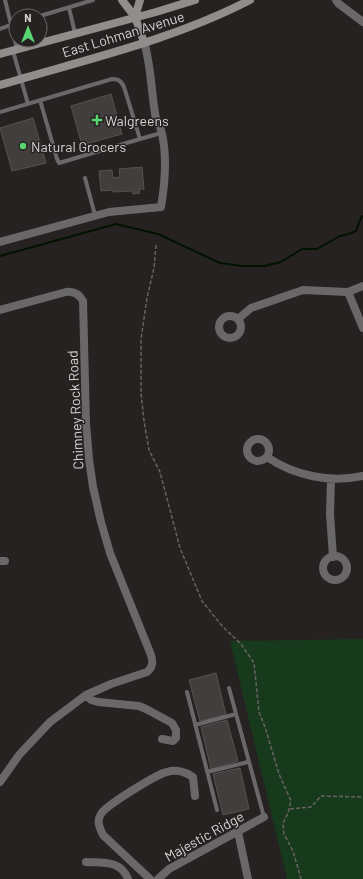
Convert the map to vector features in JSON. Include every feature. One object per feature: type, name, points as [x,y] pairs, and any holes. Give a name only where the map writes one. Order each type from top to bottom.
[{"type":"main road","points":[[122,0],[136,17],[144,42]]},
{"type":"main road","points":[[136,17],[140,0]]},
{"type":"main road","name":"East Lohman Avenue","points":[[0,54],[195,0]]},
{"type":"main road","name":"East Lohman Avenue","points":[[0,85],[144,42],[198,24],[250,0]]},
{"type":"street","points":[[336,0],[339,4],[363,22]]},
{"type":"street","points":[[0,242],[95,215],[109,212],[161,207],[165,167],[162,132],[155,115],[148,57],[144,42]]},
{"type":"street","points":[[238,319],[251,308],[303,290],[348,292],[363,286]]},
{"type":"street","name":"Chimney Rock Road","points":[[0,310],[66,292],[75,293],[83,300],[86,423],[93,487],[108,546],[153,661],[152,668],[144,673],[111,684],[86,695]]},
{"type":"street","points":[[348,292],[363,328]]},
{"type":"street","points":[[267,456],[284,467],[314,477],[331,479],[363,476]]},
{"type":"street","points":[[331,479],[330,519],[333,556]]},
{"type":"street","points":[[0,782],[19,755],[50,722],[86,695],[91,700],[98,702],[142,707],[172,723],[176,730],[176,738],[173,741],[162,739]]},
{"type":"street","points":[[150,879],[102,835],[98,825],[100,815],[104,810],[128,794],[166,772],[182,772],[193,777],[195,796]]},
{"type":"street","name":"Majestic Ridge","points":[[158,879],[170,869],[264,817]]},
{"type":"street","points":[[238,832],[248,879]]},
{"type":"street","points":[[86,862],[112,863],[119,866],[124,871],[128,879]]},
{"type":"lane","points":[[5,0],[8,12]]},
{"type":"lane","points":[[48,14],[93,0]]},
{"type":"lane","points":[[68,8],[75,33]]},
{"type":"lane","points":[[15,50],[28,104]]},
{"type":"lane","points":[[0,112],[112,79],[118,79],[122,82],[124,87],[140,139]]},
{"type":"lane","points":[[40,100],[59,163],[162,132]]},
{"type":"lane","points":[[85,178],[95,215]]},
{"type":"lane","points":[[229,688],[264,817]]},
{"type":"lane","points":[[187,692],[217,810]]},
{"type":"lane","points":[[195,725],[236,714]]},
{"type":"lane","points":[[207,772],[248,762]]},
{"type":"path","points":[[156,245],[154,268],[147,298],[141,339],[141,393],[149,450],[160,472],[180,548],[202,601],[223,627],[241,644],[254,663],[259,712],[265,727],[278,774],[291,801],[290,809],[283,823],[284,834],[294,851],[301,879]]},
{"type":"path","points":[[290,809],[311,807],[321,796],[363,797]]},
{"type":"green space","points":[[363,639],[363,879],[287,879],[230,641]]},
{"type":"building","name":"Walgreens","points":[[111,94],[122,134],[82,145],[71,106]]},
{"type":"building","name":"Natural Grocers","points":[[33,118],[46,163],[12,171],[0,128]]},
{"type":"building","points":[[142,167],[144,189],[139,189],[140,193],[133,194],[131,191],[113,192],[113,190],[101,191],[99,171],[112,170],[113,178],[120,177],[119,169]]},
{"type":"building","points":[[216,673],[226,715],[200,721],[189,680]]},
{"type":"building","points":[[227,720],[238,761],[211,769],[201,727]]},
{"type":"building","points":[[240,768],[249,809],[223,815],[213,774]]},
{"type":"waterway","points":[[0,256],[116,224],[158,234],[220,263],[242,266],[264,266],[281,262],[302,249],[317,249],[340,236],[356,231],[363,216]]},
{"type":"place","name":"Walgreens","points":[[97,120]]},
{"type":"place","name":"Natural Grocers","points":[[23,146]]}]
